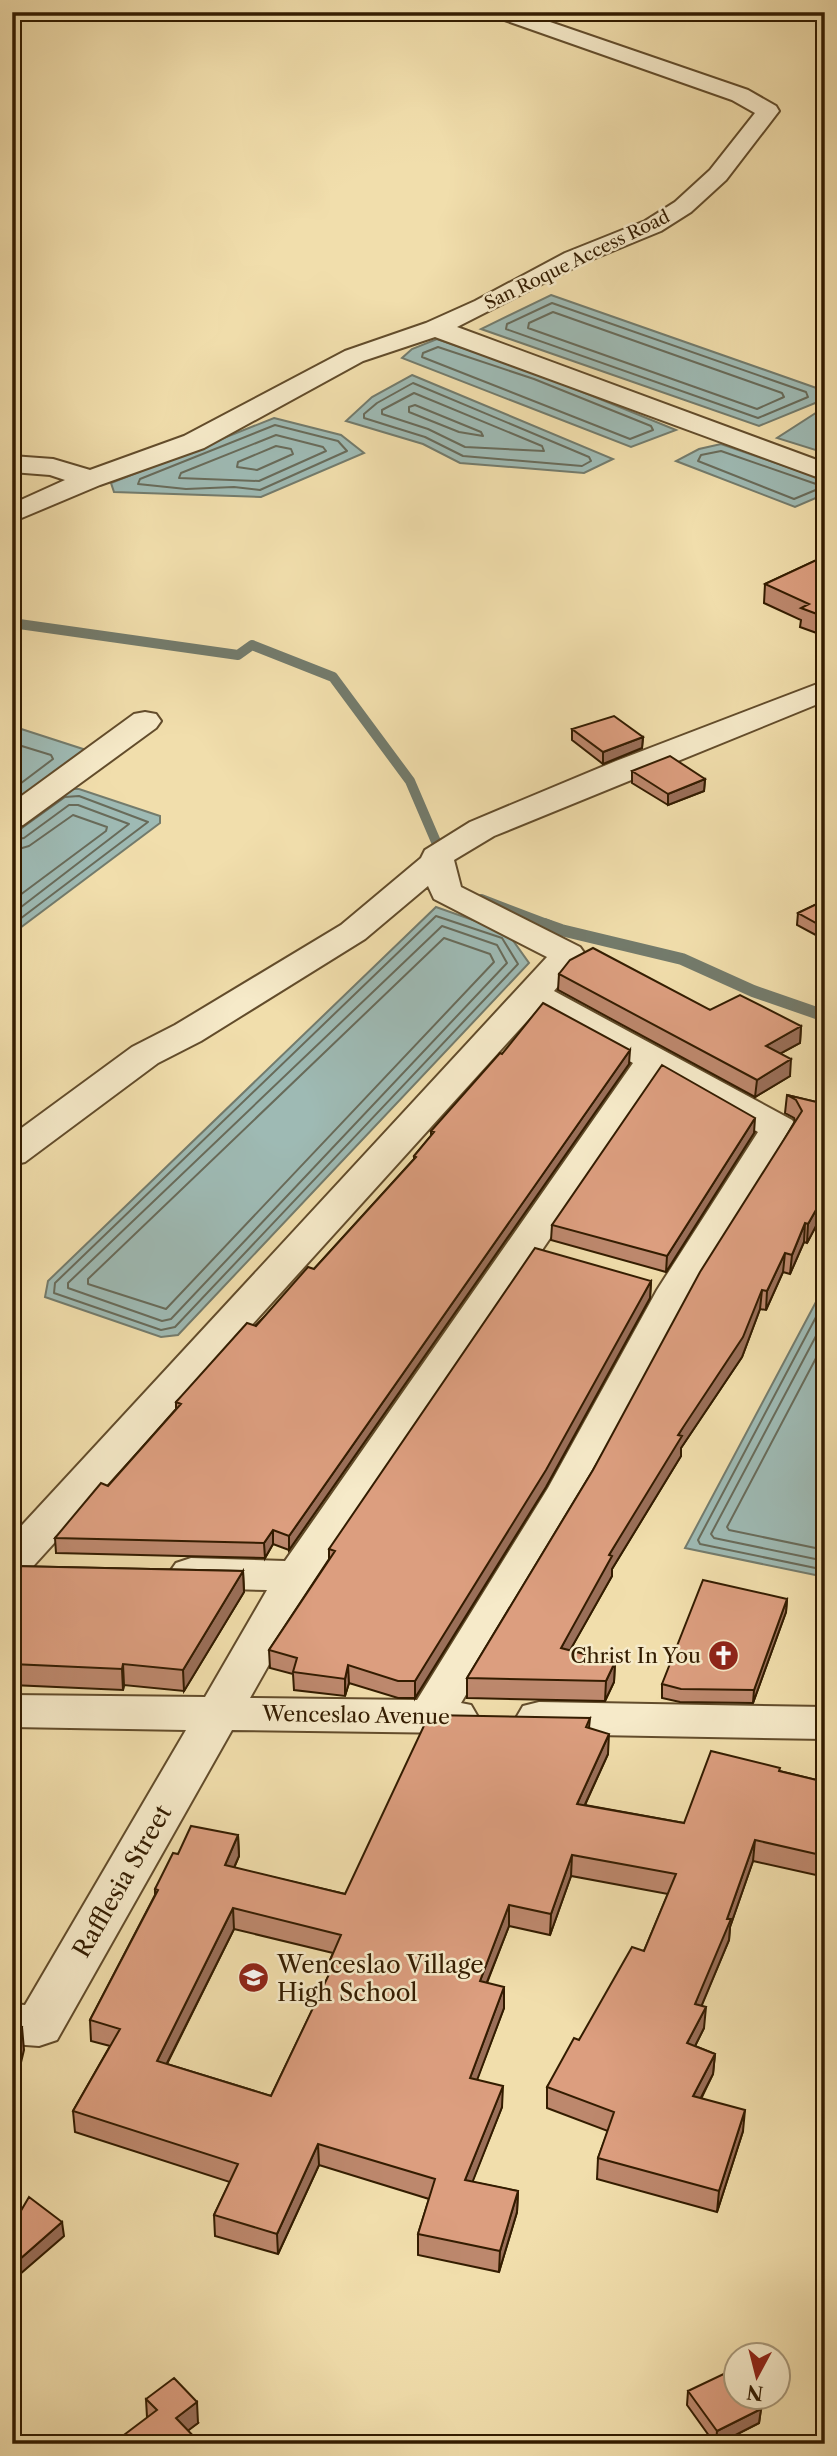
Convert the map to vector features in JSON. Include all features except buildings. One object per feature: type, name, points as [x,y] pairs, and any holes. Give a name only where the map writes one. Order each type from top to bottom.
[{"type":"street","name":"San Roque Access Road","points":[[12,514],[90,479],[194,442],[354,356],[435,328],[484,306],[574,258],[663,220],[683,207],[718,175],[768,111],[740,95],[499,12]]},
{"type":"street","points":[[435,328],[825,472]]},
{"type":"street","points":[[12,464],[53,467],[90,479]]},
{"type":"street","points":[[26,1567],[568,954],[446,892],[437,857],[482,829],[825,690]]},
{"type":"street","points":[[12,818],[145,721]]},
{"type":"street","points":[[12,1154],[145,1055],[188,1033],[353,932],[438,861]]},
{"type":"street","points":[[430,1716],[569,1488],[677,1290],[779,1128],[534,994]]},
{"type":"street","points":[[219,1713],[297,1576],[654,1059]]},
{"type":"street","points":[[523,1247],[561,1258]]},
{"type":"street","points":[[638,1279],[677,1290]]},
{"type":"street","points":[[148,1572],[297,1576]]},
{"type":"street","name":"Wenceslao Avenue","points":[[12,1711],[825,1723]]},
{"type":"street","name":"Rafflesia Street","points":[[12,2024],[38,2026],[219,1713]]},
{"type":"water","points":[[551,295],[825,391],[825,399],[759,426],[481,329]]},
{"type":"water","points":[[437,339],[536,373],[676,430],[631,447],[402,358],[412,349]]},
{"type":"water","points":[[412,375],[613,459],[584,473],[460,463],[423,444],[346,421],[372,397]]},
{"type":"water","points":[[825,407],[825,453],[777,438]]},
{"type":"water","points":[[274,418],[341,435],[364,453],[261,497],[114,492],[111,483]]},
{"type":"water","points":[[721,444],[825,480],[825,494],[795,507],[676,461],[699,449]]},
{"type":"water","points":[[12,726],[86,750],[12,810]]},
{"type":"water","points":[[63,789],[79,789],[160,816],[160,823],[12,934],[12,826]]},
{"type":"water","points":[[436,907],[507,932],[529,963],[178,1335],[161,1337],[45,1297],[48,1281]]},
{"type":"water","points":[[825,1285],[825,1577],[685,1548]]},
{"type":"waterway","points":[[12,623],[238,655],[252,645],[333,677],[410,781],[443,858]]},
{"type":"waterway","points":[[481,899],[549,925]]},
{"type":"waterway","points":[[544,924],[682,959],[753,991],[825,1016]]},
{"type":"place","name":"Christ In You","points":[[724,1655]]},
{"type":"place","name":"Wenceslao Village High School","points":[[254,1978]]}]
